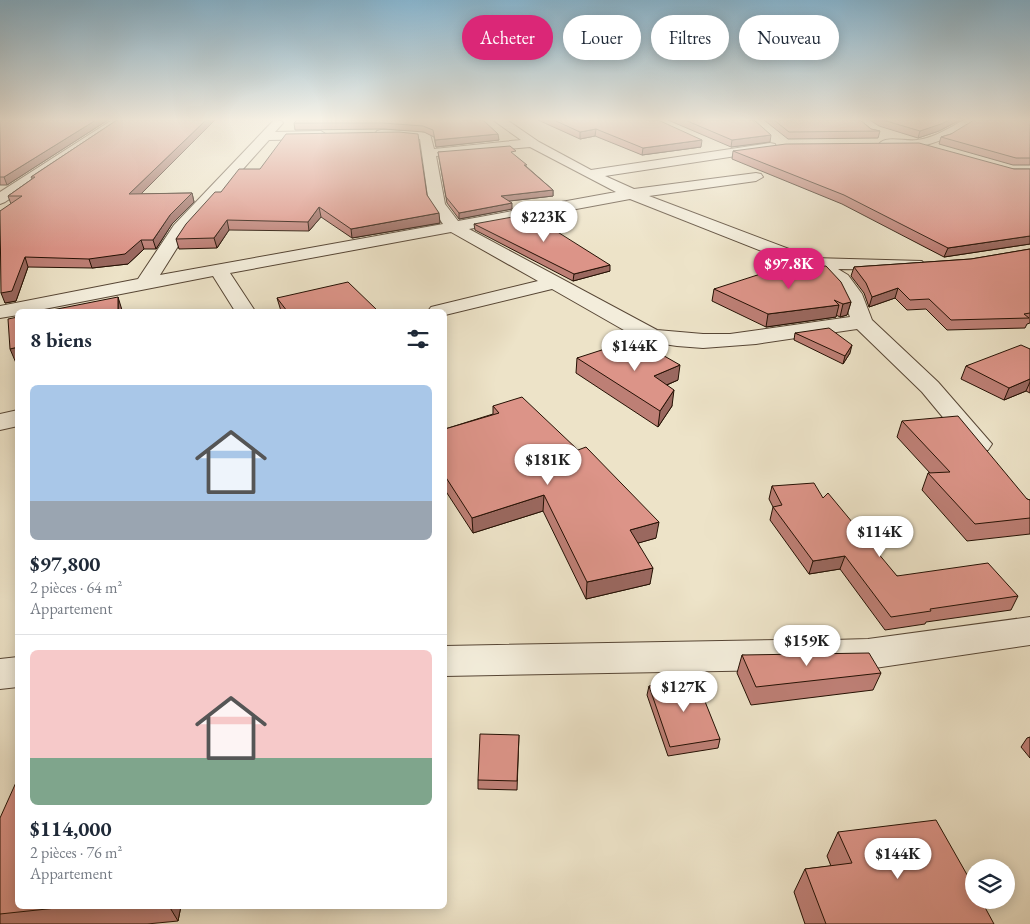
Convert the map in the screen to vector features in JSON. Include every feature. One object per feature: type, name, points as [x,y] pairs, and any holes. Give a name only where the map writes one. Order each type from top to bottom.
[{"type":"street","points":[[0,199],[55,163]]},
{"type":"street","points":[[145,283],[180,229],[240,163]]},
{"type":"street","points":[[431,163],[437,204],[454,227],[651,336],[667,339],[740,338],[862,322]]},
{"type":"street","points":[[570,163],[632,194],[827,270],[841,279],[852,294],[862,322],[930,387],[992,459]]},
{"type":"street","points":[[590,174],[658,163]]},
{"type":"street","points":[[0,312],[145,283],[632,194],[756,177]]},
{"type":"street","points":[[808,263],[862,265],[937,264]]},
{"type":"street","points":[[219,270],[244,309]]},
{"type":"street","points":[[446,309],[555,283]]},
{"type":"street","points":[[0,422],[15,419]]},
{"type":"street","points":[[447,661],[868,654],[1030,631]]},
{"type":"street","points":[[0,674],[15,672]]},
{"type":"building","points":[[0,163],[26,163],[4,177],[0,177]]},
{"type":"building","points":[[52,163],[161,163],[129,194],[192,193],[170,215],[153,240],[141,240],[125,254],[89,259],[25,257],[12,291],[1,293],[0,211],[22,196],[8,196],[35,177],[31,177]]},
{"type":"building","points":[[264,163],[422,163],[427,195],[439,213],[351,229],[319,207],[308,222],[227,220],[214,238],[176,239],[186,224],[215,192],[221,192],[239,169],[260,169]]},
{"type":"building","points":[[440,163],[525,163],[527,165],[524,165],[553,190],[501,196],[512,203],[459,213],[446,197]]},
{"type":"building","points":[[764,163],[993,163],[1014,169],[1030,169],[1030,236],[948,248],[844,195]]},
{"type":"building","points":[[529,214],[610,265],[574,274],[474,224]]},
{"type":"building","points":[[1030,249],[1030,313],[1024,314],[1029,318],[951,320],[929,299],[910,300],[898,288],[872,297],[866,283],[854,267],[971,259]]},
{"type":"building","points":[[826,266],[841,282],[851,302],[843,304],[834,300],[839,305],[768,314],[714,289],[773,270]]},
{"type":"building","points":[[348,282],[376,309],[285,309],[277,298]]},
{"type":"building","points":[[118,297],[118,309],[57,309]]},
{"type":"building","points":[[15,318],[15,348],[10,349],[8,319]]},
{"type":"building","points":[[829,328],[852,345],[845,356],[795,333]]},
{"type":"building","points":[[645,345],[680,365],[654,376],[674,390],[660,411],[577,358],[611,347],[621,354]]},
{"type":"building","points":[[1021,345],[1030,349],[1030,379],[1009,388],[966,366]]},
{"type":"building","points":[[522,397],[578,450],[586,447],[659,522],[630,530],[653,568],[587,582],[544,495],[472,518],[447,479],[447,428],[499,413],[493,406]]},
{"type":"building","points":[[958,416],[1027,499],[1030,500],[1030,518],[975,524],[928,473],[950,472],[902,421]]},
{"type":"building","points":[[814,483],[823,498],[828,493],[897,576],[988,563],[1018,596],[930,609],[931,611],[891,617],[845,556],[813,561],[773,507],[782,505],[772,486]]},
{"type":"building","points":[[869,653],[881,673],[756,687],[742,655]]},
{"type":"building","points":[[696,679],[720,739],[670,747],[649,686]]},
{"type":"building","points":[[480,734],[519,735],[517,781],[478,780]]},
{"type":"building","points":[[15,785],[15,909],[47,909],[0,914],[0,818]]},
{"type":"building","points":[[936,820],[965,871],[965,909],[986,909],[994,924],[826,924],[805,869],[852,863],[838,832]]}]
